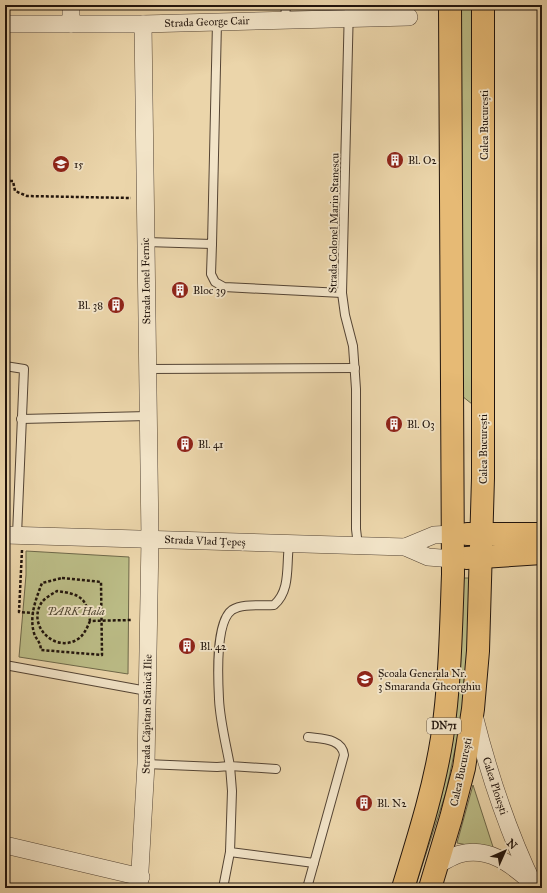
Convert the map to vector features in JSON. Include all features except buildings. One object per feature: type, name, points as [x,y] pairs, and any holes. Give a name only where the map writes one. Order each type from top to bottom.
[{"type":"main road","points":[[450,5],[452,534],[542,534]]},
{"type":"main road","name":"Calea București","points":[[430,888],[464,768],[473,709],[478,651],[481,534],[484,226],[483,5]]},
{"type":"main road","name":"DN71","points":[[403,888],[426,810],[442,740],[450,664],[453,559],[452,534]]},
{"type":"main road","points":[[453,559],[542,553]]},
{"type":"street","points":[[71,5],[71,24]]},
{"type":"street","name":"Strada George Cair","points":[[5,24],[143,24],[217,22],[285,12],[349,12],[409,17]]},
{"type":"street","name":"Strada Ionel Fernic","points":[[143,24],[150,539]]},
{"type":"street","name":"Strada Vlad Țepeș","points":[[406,547],[434,535],[452,534]]},
{"type":"street","name":"Strada Vlad Țepeș","points":[[15,539],[150,539],[289,545],[406,547],[433,558],[453,559]]},
{"type":"street","name":"Strada Căpitan Stănică Ilie","points":[[140,882],[146,764],[150,539]]},
{"type":"street","name":"Calea Ploiești","points":[[473,709],[492,783],[506,821],[534,886]]},
{"type":"street","points":[[5,845],[140,882]]},
{"type":"street","name":"Calea Ploiești","points":[[437,865],[459,854],[481,852],[500,858],[515,867],[534,886]]},
{"type":"lane","name":"Strada Colonel Marin Stanescu","points":[[349,12],[342,293],[345,315],[353,346],[356,529],[358,546]]},
{"type":"lane","points":[[217,22],[211,274],[215,282],[224,287],[342,293]]},
{"type":"lane","points":[[146,242],[212,244]]},
{"type":"lane","points":[[5,366],[24,369],[15,539]]},
{"type":"lane","points":[[148,369],[354,368]]},
{"type":"lane","points":[[21,419],[148,416]]},
{"type":"lane","points":[[223,888],[230,852],[232,791],[230,766],[219,700],[220,636],[225,617],[232,610],[245,606],[274,605],[281,599],[286,590],[289,545]]},
{"type":"lane","points":[[5,665],[147,691]]},
{"type":"lane","points":[[307,888],[344,755],[343,749],[338,743],[308,737]]},
{"type":"lane","points":[[146,764],[218,767],[230,766],[276,769]]},
{"type":"lane","points":[[230,852],[314,863]]},
{"type":"path","points":[[5,181],[13,181],[15,191],[27,196],[145,198]]},
{"type":"path","points":[[15,539],[19,612],[35,613]]},
{"type":"path","points":[[62,578],[102,582],[102,655],[41,650],[40,641],[34,634],[35,613],[42,583],[62,578]]},
{"type":"path","points":[[57,591],[76,594],[88,607],[90,621],[84,634],[77,640],[63,643],[49,640],[39,628],[35,613],[42,601],[57,591]]},
{"type":"path","points":[[90,621],[131,620]]},
{"type":"green space","points":[[458,5],[475,5],[472,404],[457,392]]},
{"type":"green space","name":"PARK Hala","points":[[26,551],[129,557],[128,674],[19,657],[26,575]]},
{"type":"green space","points":[[459,578],[470,578],[467,692],[446,792],[415,888],[407,888]]},
{"type":"green space","points":[[473,785],[494,850],[457,843]]},
{"type":"place","name":"Bl. O2","points":[[395,160]]},
{"type":"place","name":"15","points":[[61,164]]},
{"type":"place","name":"Bloc 39","points":[[180,290]]},
{"type":"place","name":"Bl. 38","points":[[116,305]]},
{"type":"place","name":"Bl. O3","points":[[394,424]]},
{"type":"place","name":"Bl. 41","points":[[185,444]]},
{"type":"place","name":"Bl. 42","points":[[187,646]]},
{"type":"place","name":"Școala Generala Nr. 3 Smaranda Gheorghiu","points":[[365,679]]},
{"type":"place","name":"Bl. N2","points":[[364,803]]}]
